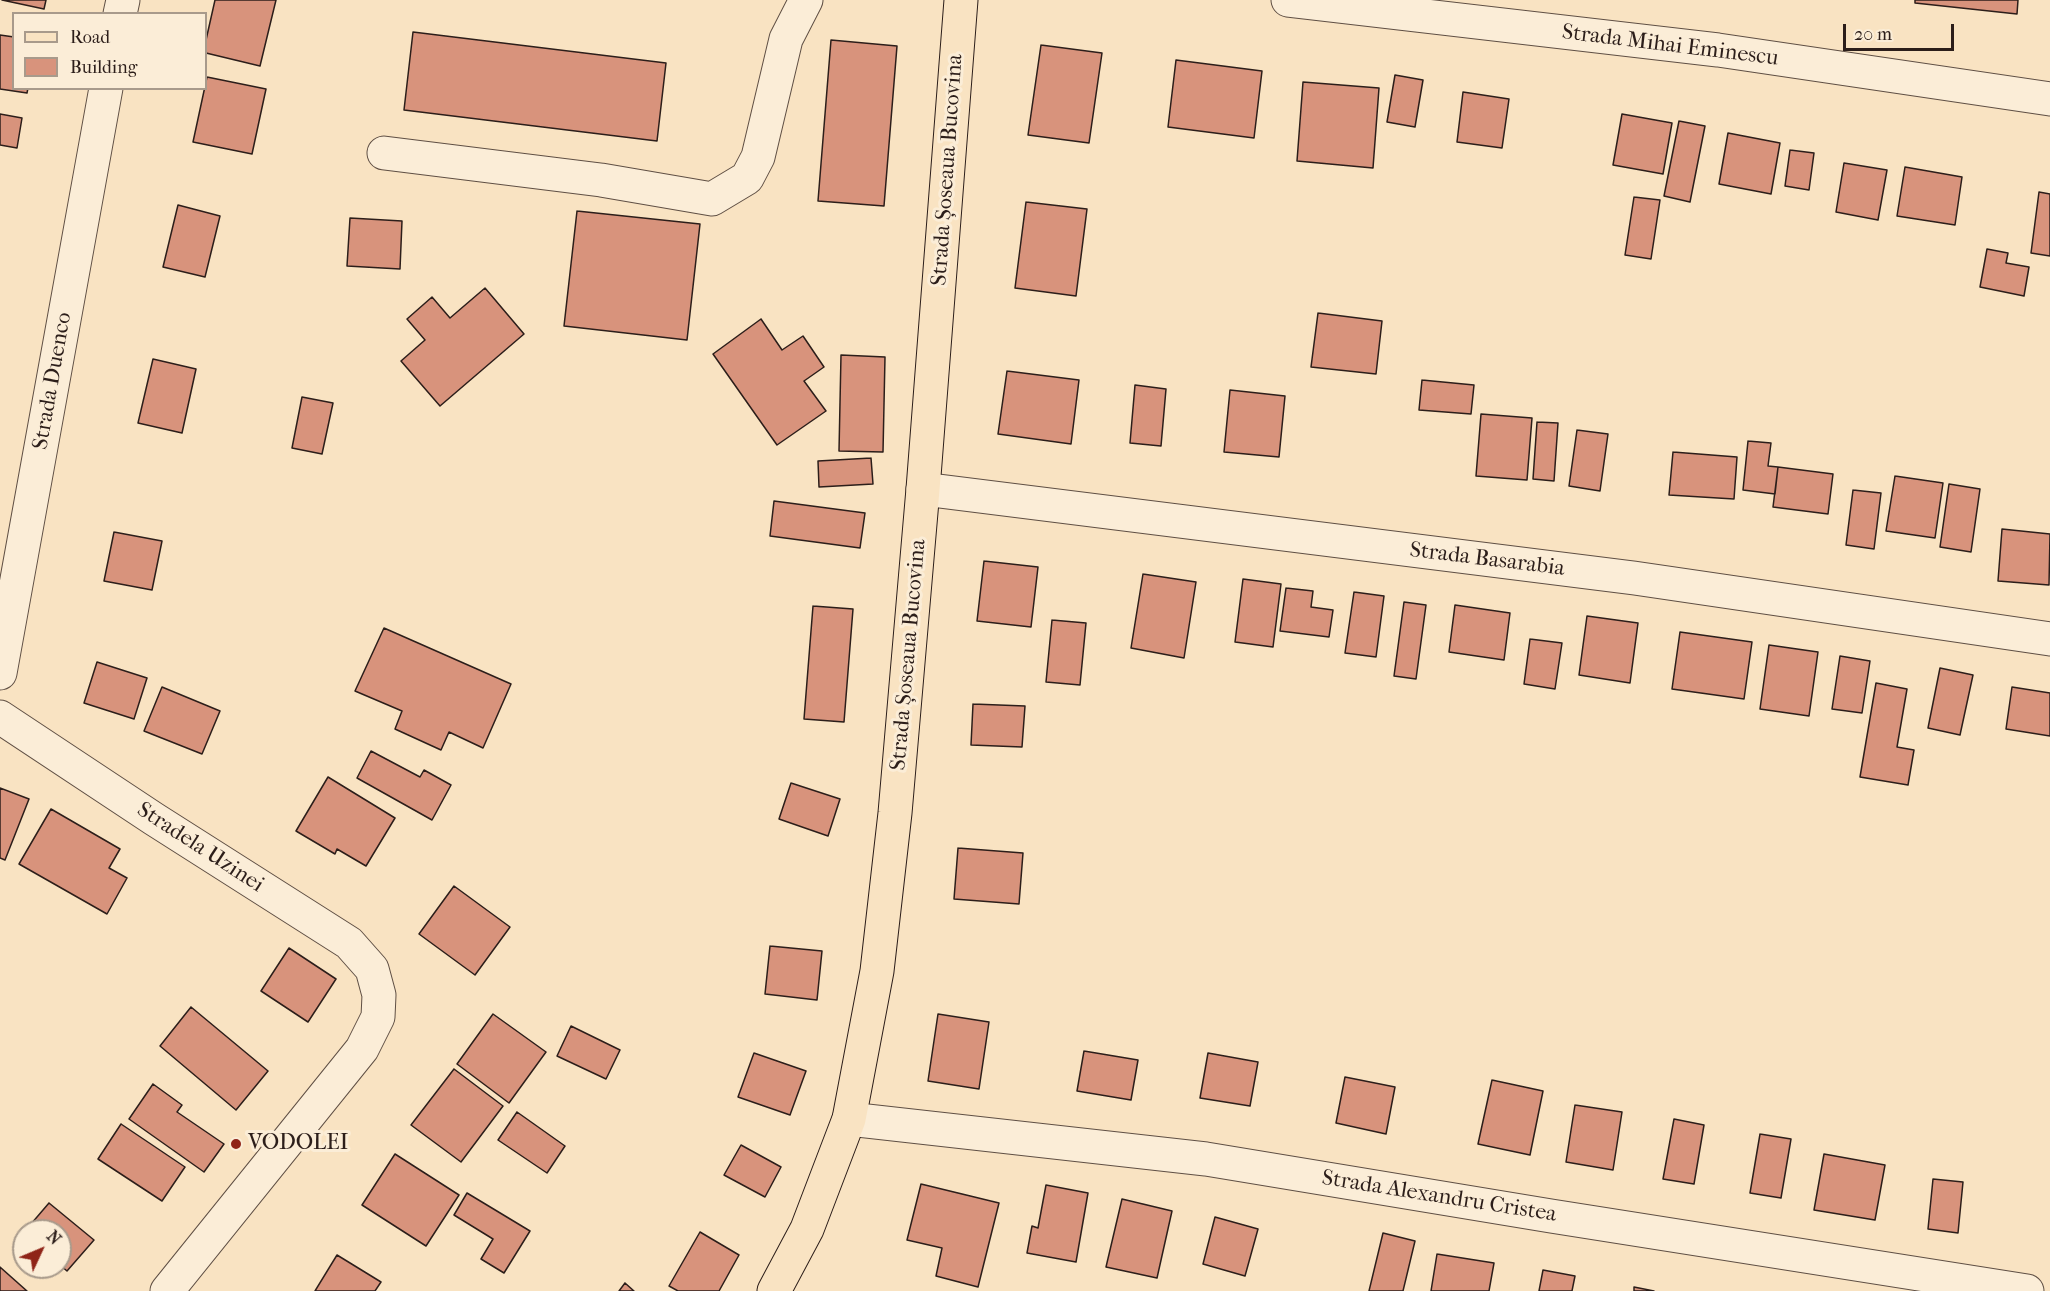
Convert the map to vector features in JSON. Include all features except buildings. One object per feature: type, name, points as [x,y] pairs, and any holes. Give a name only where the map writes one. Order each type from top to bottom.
[{"type":"main road","name":"Strada Șoseaua Bucovina","points":[[774,1291],[807,1229],[849,1119],[877,971],[895,813],[961,0]]},
{"type":"street","points":[[384,153],[601,180],[712,199],[747,178],[758,157],[786,39],[806,0]]},
{"type":"street","name":"Strada Mihai Eminescu","points":[[1288,0],[1718,50],[2050,99]]},
{"type":"street","name":"Strada Duenco","points":[[0,673],[106,90]]},
{"type":"street","name":"Strada Basarabia","points":[[923,489],[1634,578],[2050,639]]},
{"type":"street","name":"Stradela Uzinei","points":[[0,717],[154,819],[349,943],[372,969],[379,995],[378,1017],[362,1049],[167,1291]]},
{"type":"street","name":"Strada Alexandru Cristea","points":[[849,1119],[1206,1159],[2027,1291]]},
{"type":"place","name":"VODOLEI","points":[[236,1144]]}]
